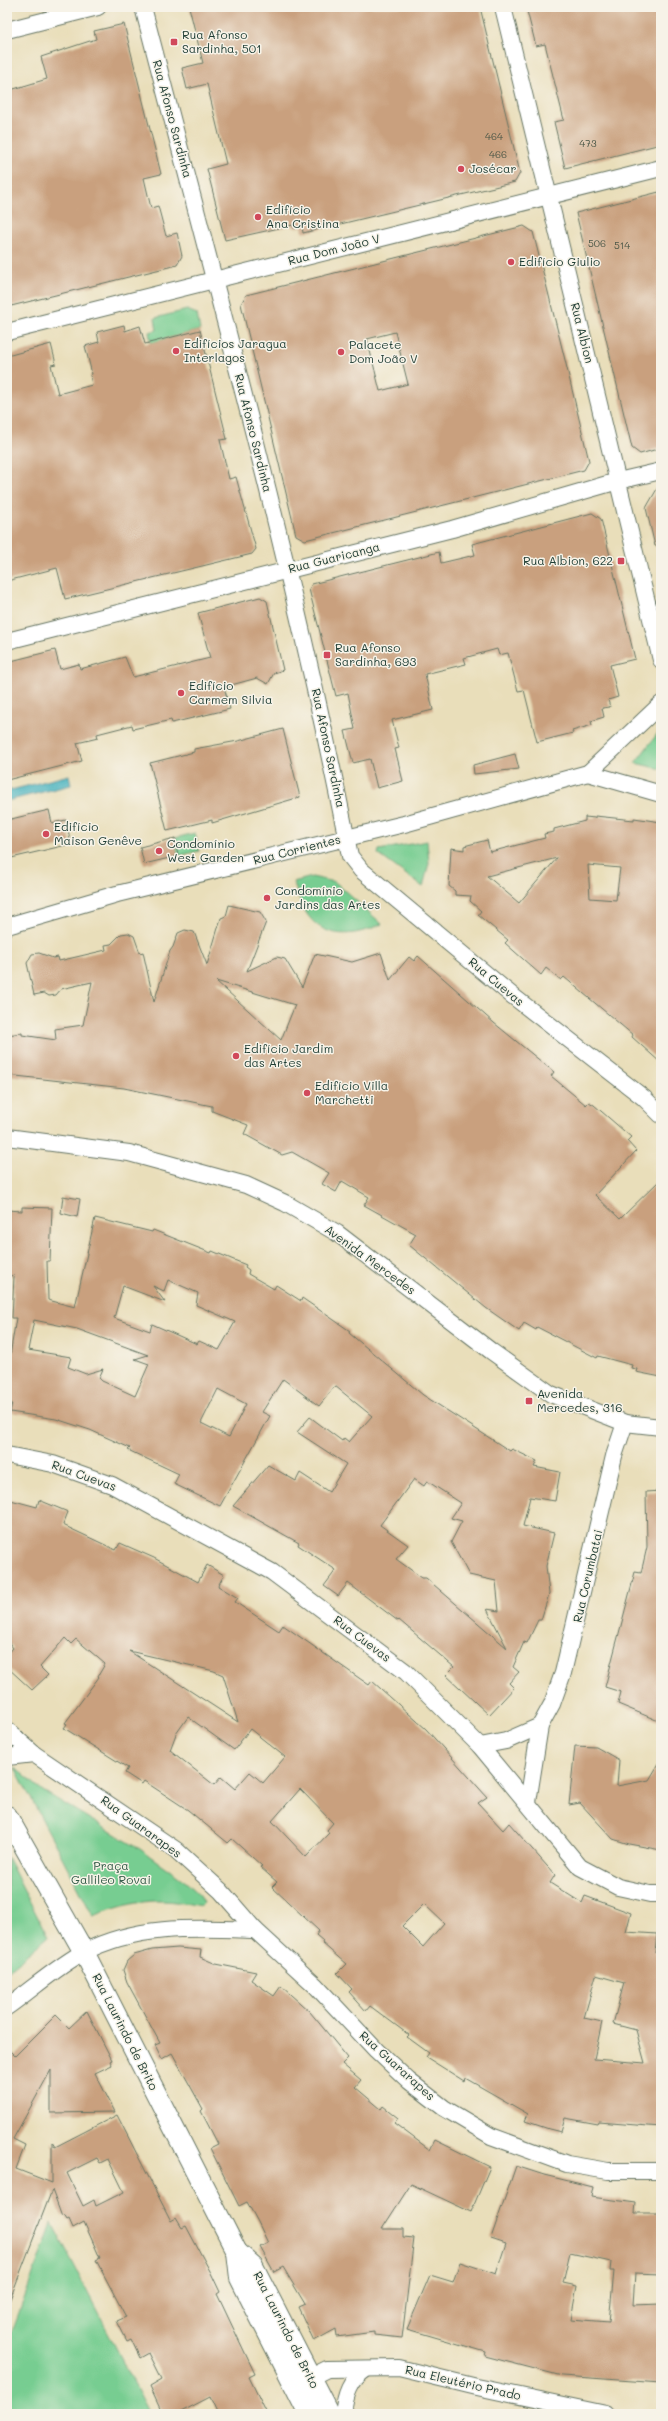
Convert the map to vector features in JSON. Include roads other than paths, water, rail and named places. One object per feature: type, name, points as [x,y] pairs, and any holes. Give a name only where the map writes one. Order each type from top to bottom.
[{"type":"street","points":[[7,30],[98,7]]},
{"type":"street","name":"Rua Afonso Sardinha","points":[[143,7],[287,569],[327,737],[346,838]]},
{"type":"street","name":"Rua Albion","points":[[504,7],[661,660]]},
{"type":"street","name":"Rua Dom João V","points":[[7,332],[661,168]]},
{"type":"street","name":"Rua Guaricanga","points":[[7,641],[287,569],[452,529],[618,482],[661,472]]},
{"type":"street","points":[[588,773],[661,704]]},
{"type":"street","points":[[588,773],[661,794]]},
{"type":"street","name":"Rua Corrientes","points":[[7,926],[117,894],[404,824],[588,773]]},
{"type":"street","name":"Rua Cuevas","points":[[346,838],[350,856],[361,870],[514,997],[644,1098],[661,1115]]},
{"type":"street","name":"Avenida Mercedes","points":[[7,1138],[129,1153],[246,1185],[285,1204],[337,1233],[491,1352],[551,1394],[625,1423],[661,1427]]},
{"type":"street","name":"Rua Corumbatai","points":[[528,1802],[540,1726],[552,1704],[567,1659],[614,1456],[625,1423]]},
{"type":"street","name":"Rua Cuevas","points":[[7,1455],[53,1464],[112,1485],[272,1572],[406,1672],[480,1746],[528,1802],[580,1867],[618,1887],[661,1894]]},
{"type":"street","points":[[480,1746],[506,1740],[540,1726]]},
{"type":"street","name":"Rua Guararapes","points":[[7,1730],[34,1754],[176,1850],[221,1891],[255,1930],[316,1986],[376,2050],[410,2081],[444,2108],[491,2136],[567,2164],[608,2172],[661,2171]]},
{"type":"street","points":[[7,1757],[34,1754]]},
{"type":"street","name":"Rua Laurindo de Brito","points":[[7,1816],[84,1952],[237,2252],[240,2278],[306,2411]]},
{"type":"street","points":[[7,2007],[84,1952],[143,1931],[186,1928],[255,1930]]},
{"type":"street","name":"Rua Laurindo de Brito","points":[[237,2252],[254,2266],[329,2414]]},
{"type":"street","name":"Rua Eleutério Prado","points":[[311,2380],[319,2372],[327,2369],[399,2368],[477,2387],[606,2414]]},
{"type":"street","points":[[343,2414],[350,2386],[356,2376],[366,2369]]},
{"type":"street","points":[[306,2411],[311,2380]]},
{"type":"water","points":[[69,775],[71,785],[7,801],[7,791]]},
{"type":"place","name":"Rua Afonso Sardinha, 501","points":[[174,42]]},
{"type":"place","name":"Josécar","points":[[461,169]]},
{"type":"place","name":"Edifício Ana Cristina","points":[[258,217]]},
{"type":"place","name":"Edifício Giulio","points":[[511,262]]},
{"type":"place","name":"Edifícios Jaragua Interlagos","points":[[176,351]]},
{"type":"place","name":"Palacete Dom João V","points":[[341,352]]},
{"type":"place","name":"Rua Albion, 622","points":[[621,561]]},
{"type":"place","name":"Rua Afonso Sardinha, 693","points":[[327,655]]},
{"type":"place","name":"Edifício Carmem Silvia","points":[[181,693]]},
{"type":"place","name":"Edifício Maison Genêve","points":[[46,834]]},
{"type":"place","name":"Condomínio West Garden","points":[[159,851]]},
{"type":"place","name":"Condomínio Jardins das Artes","points":[[267,898]]},
{"type":"place","name":"Edifício Jardim das Artes","points":[[236,1056]]},
{"type":"place","name":"Edifício Villa Marchetti","points":[[307,1093]]},
{"type":"place","name":"Avenida Mercedes, 316","points":[[529,1401]]},
{"type":"park label","name":"Praça Gallileo Rovai","points":[[111,1873]]}]
